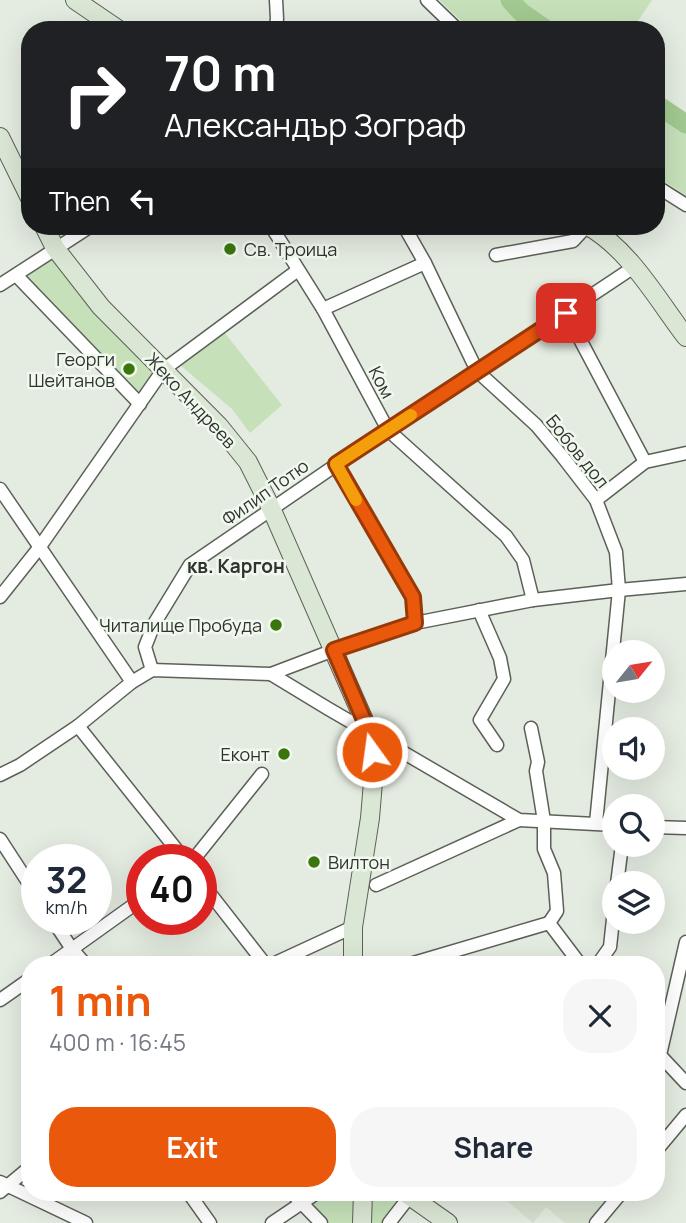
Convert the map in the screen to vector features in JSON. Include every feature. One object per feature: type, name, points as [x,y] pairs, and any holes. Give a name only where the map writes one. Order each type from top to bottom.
[{"type":"street","points":[[75,0],[106,21]]},
{"type":"street","points":[[275,21],[276,0]]},
{"type":"street","points":[[427,0],[449,21]]},
{"type":"street","points":[[0,137],[21,180]]},
{"type":"street","points":[[665,192],[686,205]]},
{"type":"street","name":"Жеко Андреев","points":[[48,235],[55,248],[100,307],[219,426],[248,462],[271,508],[370,734],[374,770],[370,818],[353,927],[353,956]]},
{"type":"street","points":[[0,285],[76,235]]},
{"type":"street","name":"Ком","points":[[277,235],[323,309],[388,430],[506,536],[523,560],[533,600]]},
{"type":"street","points":[[409,235],[477,371]]},
{"type":"street","points":[[496,255],[573,241],[579,235]]},
{"type":"street","points":[[603,235],[634,267],[686,337]]},
{"type":"street","points":[[323,309],[425,264]]},
{"type":"street","name":"Филип Тотю","points":[[152,670],[145,647],[154,624],[190,565],[336,464],[634,267]]},
{"type":"street","points":[[0,597],[39,548],[163,370],[298,270]]},
{"type":"street","points":[[16,275],[141,404]]},
{"type":"street","points":[[566,313],[645,462]]},
{"type":"street","name":"Бобов дол","points":[[477,371],[536,425],[596,500],[616,552],[619,590],[596,823]]},
{"type":"street","points":[[596,500],[645,462],[686,453]]},
{"type":"street","points":[[336,464],[413,597],[415,623]]},
{"type":"street","points":[[0,489],[132,682]]},
{"type":"street","points":[[0,775],[20,765],[78,726],[132,682],[152,670],[271,674],[415,623],[533,600],[686,584]]},
{"type":"street","points":[[479,610],[500,658],[504,679],[480,720],[497,746]]},
{"type":"street","points":[[271,674],[519,820]]},
{"type":"street","points":[[78,726],[172,844]]},
{"type":"street","points":[[445,956],[549,923],[557,911],[554,873],[544,849],[544,821],[536,771],[538,762],[531,728]]},
{"type":"street","points":[[206,844],[262,774]]},
{"type":"street","points":[[376,885],[519,820],[602,824]]},
{"type":"street","points":[[665,827],[686,828]]},
{"type":"street","points":[[0,839],[21,871]]},
{"type":"street","points":[[217,902],[259,956]]},
{"type":"street","points":[[62,956],[126,910]]},
{"type":"street","points":[[549,923],[574,956]]},
{"type":"street","points":[[290,956],[353,927]]},
{"type":"street","points":[[604,956],[610,947],[611,934]]},
{"type":"street","points":[[63,935],[78,956]]},
{"type":"street","points":[[665,1025],[686,942]]},
{"type":"street","points":[[0,1000],[21,985]]},
{"type":"street","points":[[665,1060],[686,1083]]},
{"type":"street","points":[[665,1140],[686,1115]]},
{"type":"street","points":[[2,1187],[21,1173]]},
{"type":"street","points":[[2,1187],[21,1195]]},
{"type":"street","points":[[35,1201],[86,1223]]},
{"type":"street","points":[[194,1201],[210,1223]]},
{"type":"street","points":[[362,1223],[363,1201]]},
{"type":"street","points":[[389,1223],[404,1201]]},
{"type":"street","points":[[419,1201],[448,1223]]},
{"type":"street","points":[[596,1223],[614,1201]]},
{"type":"street","points":[[272,1223],[301,1202],[321,1223]]},
{"type":"shaded area","points":[[507,1201],[606,1201],[588,1223],[565,1223],[546,1207],[533,1223]]},
{"type":"green space","points":[[439,0],[652,0],[638,21],[461,21]]},
{"type":"green space","points":[[665,101],[686,114],[686,195],[665,182]]},
{"type":"green space","points":[[55,248],[163,370],[140,404],[16,275]]},
{"type":"green space","points":[[224,332],[282,405],[250,433],[232,409],[180,365]]},
{"type":"green space","points":[[400,1201],[389,1223],[321,1223],[301,1202]]},
{"type":"waterway","points":[[510,0],[534,21]]},
{"type":"waterway","points":[[665,110],[686,124]]},
{"type":"slow traffic","points":[[356,500],[336,464],[411,415]]},
{"type":"place","name":"Св. Троица","points":[[230,249]]},
{"type":"place","name":"Георги Шейтанов","points":[[129,369]]},
{"type":"place","name":"Читалище Пробуда","points":[[276,625]]},
{"type":"place","name":"Еконт","points":[[284,754]]},
{"type":"place","name":"Вилтон","points":[[314,862]]},
{"type":"district","name":"кв. Каргон","points":[[236,566]]},
{"type":"route","points":[[372,752],[370,734],[334,650],[415,623],[413,597],[336,464],[566,313]]}]
